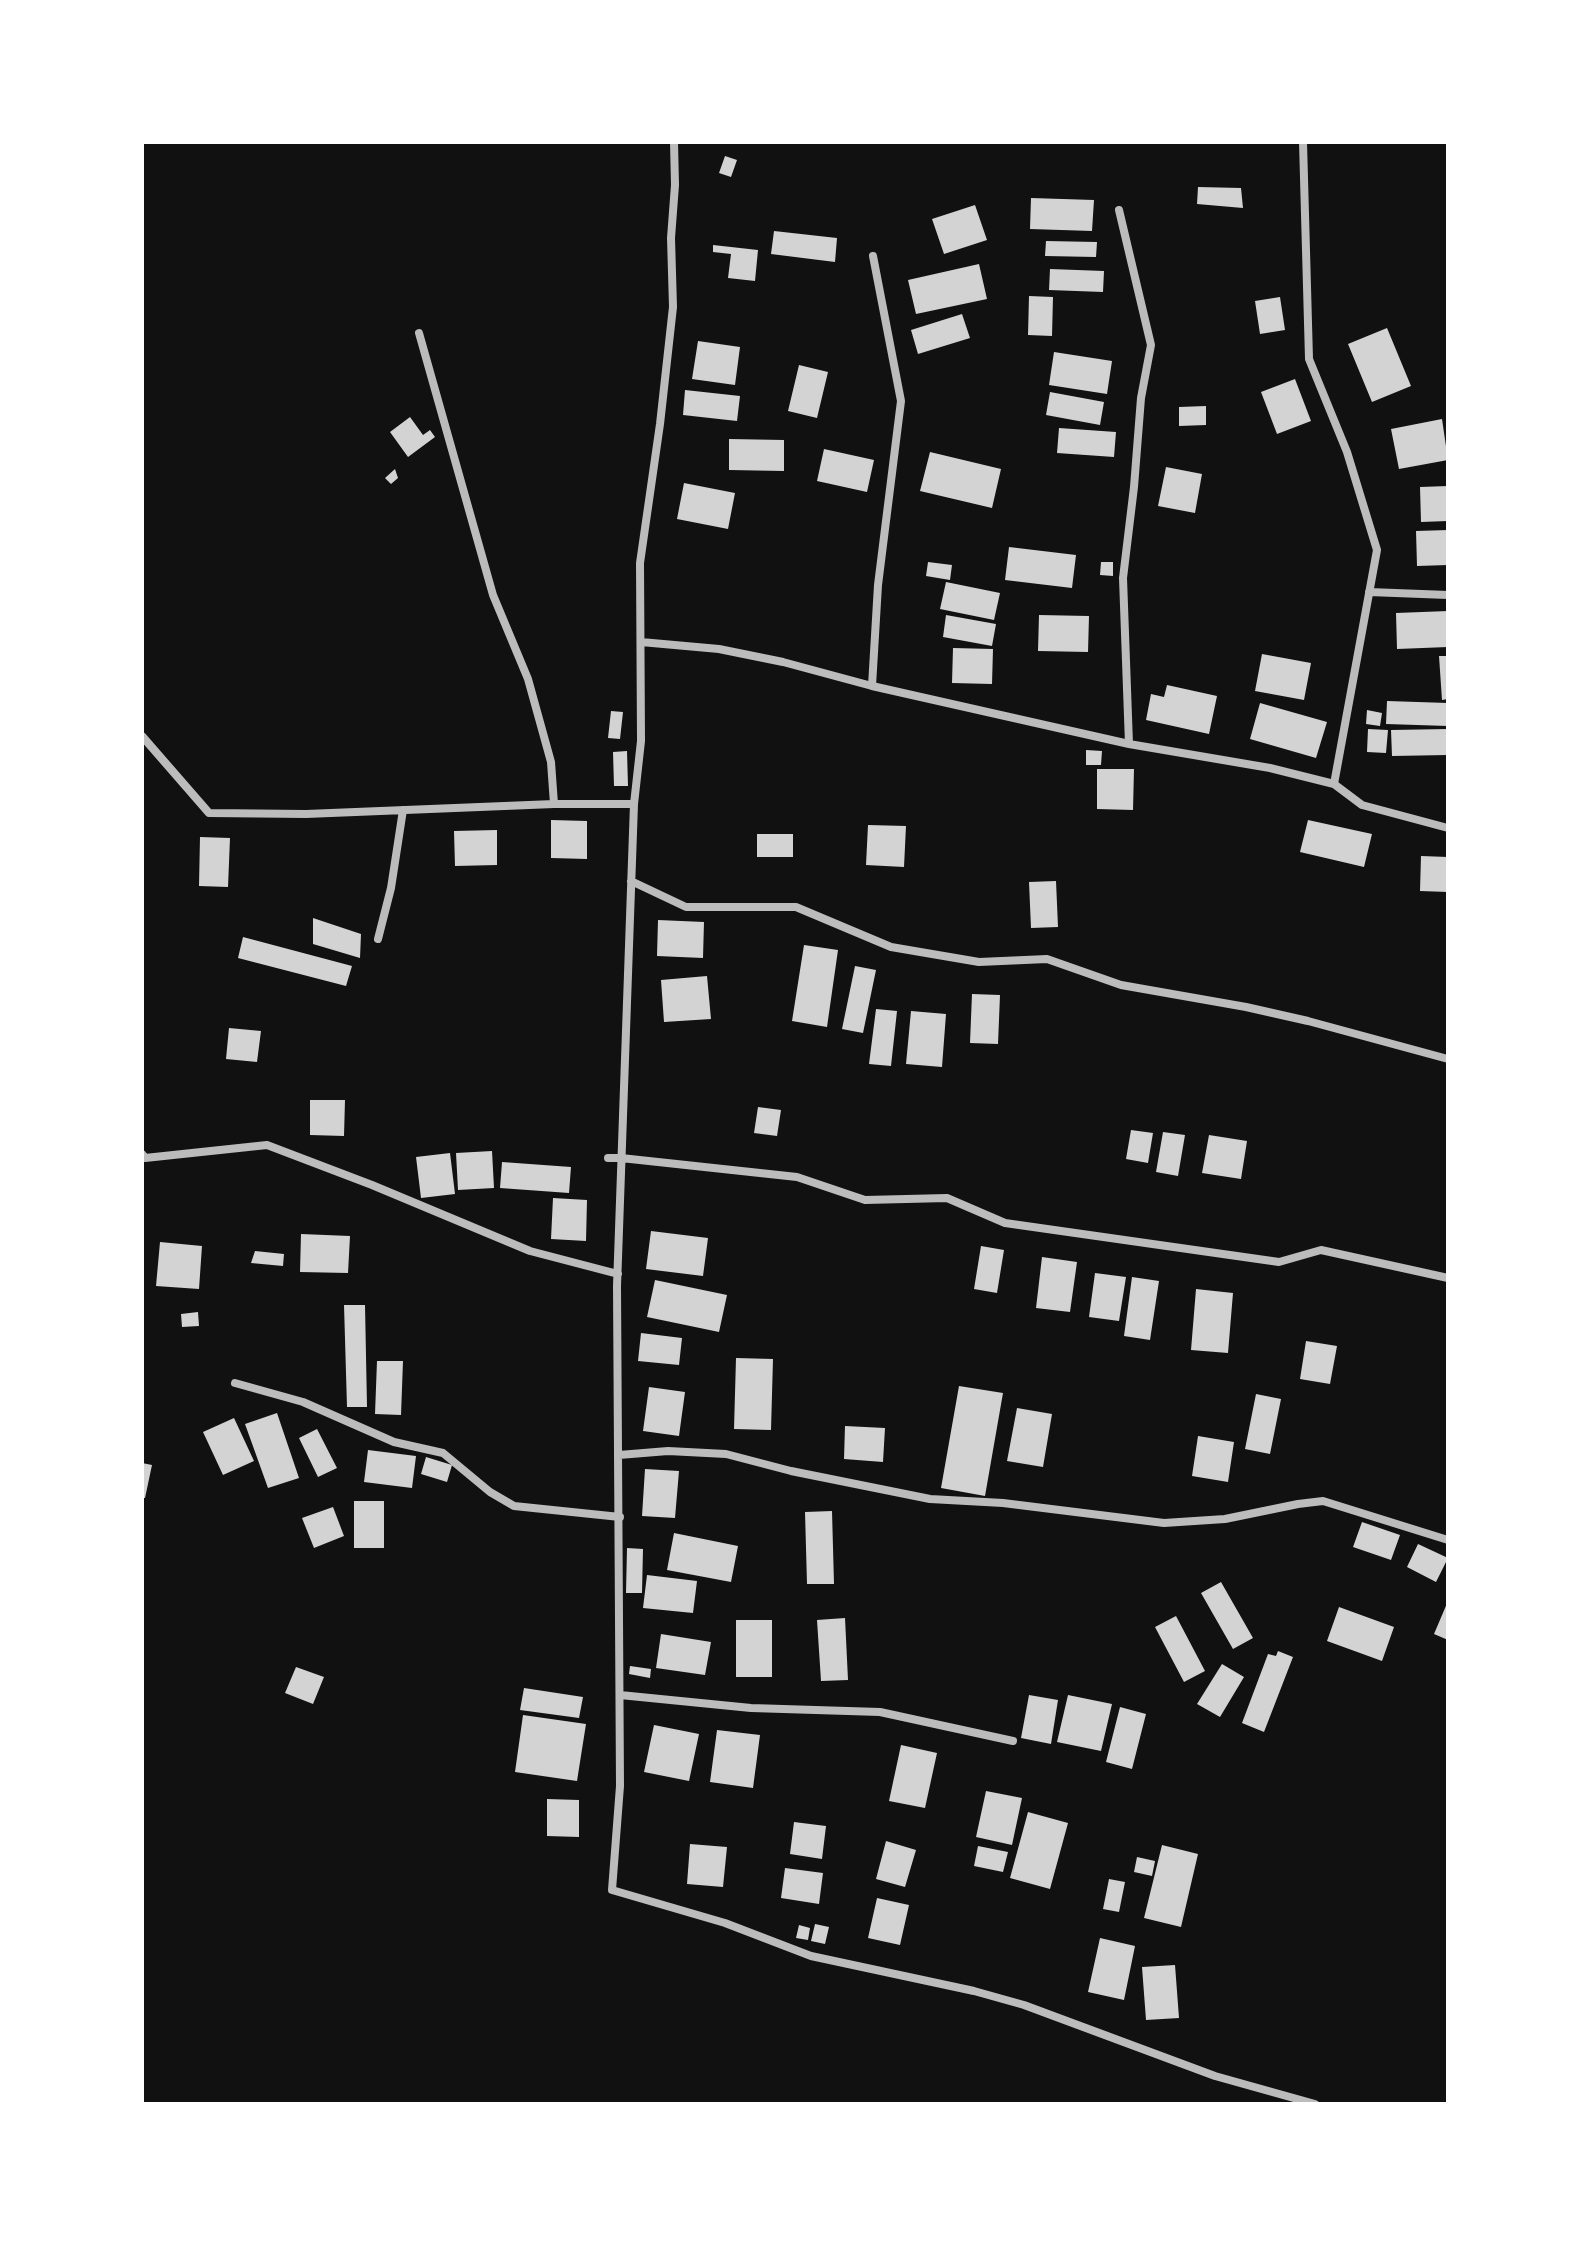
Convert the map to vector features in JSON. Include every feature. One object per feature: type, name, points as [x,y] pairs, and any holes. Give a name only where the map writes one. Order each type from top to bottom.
[{"type":"street","points":[[674,142],[671,238],[673,307],[640,563],[641,741],[634,804],[618,1274],[620,1786],[612,1890],[725,1923],[811,1956],[974,1991],[1024,2005],[1215,2076],[1315,2104]]},
{"type":"street","points":[[1303,142],[1309,359],[1347,452],[1377,550],[1334,784]]},
{"type":"street","points":[[1119,210],[1151,345],[1141,398],[1123,578],[1129,744]]},
{"type":"street","points":[[872,686],[878,585],[901,401],[873,256]]},
{"type":"street","points":[[419,333],[493,595],[528,679],[551,762],[554,804]]},
{"type":"street","points":[[1369,592],[1448,595]]},
{"type":"street","points":[[641,642],[732,652],[783,662],[872,686],[1129,744],[1270,768],[1334,784],[1362,805],[1448,828]]},
{"type":"street","points":[[142,736],[209,813],[306,814],[554,804],[634,804]]},
{"type":"street","points":[[378,939],[391,888],[403,810]]},
{"type":"street","points":[[631,881],[686,907],[796,907],[891,947],[979,962],[1047,959],[1121,985],[1308,1021],[1448,1059]]},
{"type":"street","points":[[142,1154],[145,1158],[267,1145],[530,1251],[618,1274]]},
{"type":"street","points":[[608,1158],[797,1177],[865,1200],[947,1198],[1005,1223],[1279,1262],[1321,1250],[1448,1278]]},
{"type":"street","points":[[235,1383],[303,1402],[394,1442],[443,1453],[490,1492],[514,1506],[620,1517]]},
{"type":"street","points":[[619,1455],[668,1451],[726,1454],[791,1471],[930,1499],[1003,1503],[1164,1523],[1225,1519],[1323,1501],[1448,1540]]},
{"type":"street","points":[[620,1695],[751,1708],[880,1712],[1013,1741]]},
{"type":"building","points":[[725,156],[737,160],[731,177],[719,173]]},
{"type":"building","points":[[1198,187],[1241,188],[1243,208],[1197,204]]},
{"type":"building","points":[[1031,198],[1094,200],[1092,231],[1030,229]]},
{"type":"building","points":[[975,205],[987,240],[944,254],[932,219]]},
{"type":"building","points":[[774,231],[837,238],[835,262],[771,254]]},
{"type":"building","points":[[1046,241],[1097,242],[1096,257],[1045,256]]},
{"type":"building","points":[[713,245],[758,250],[755,281],[728,278],[731,254],[713,252]]},
{"type":"building","points":[[979,264],[987,299],[916,314],[908,280]]},
{"type":"building","points":[[1050,269],[1104,271],[1103,292],[1049,290]]},
{"type":"building","points":[[1029,296],[1053,297],[1052,336],[1028,335]]},
{"type":"building","points":[[1280,297],[1285,330],[1260,334],[1255,301]]},
{"type":"building","points":[[962,314],[970,338],[918,354],[911,330]]},
{"type":"building","points":[[1387,328],[1411,386],[1372,402],[1348,344]]},
{"type":"building","points":[[698,341],[740,347],[735,385],[692,379]]},
{"type":"building","points":[[1054,352],[1112,361],[1107,394],[1049,385]]},
{"type":"building","points":[[799,365],[828,372],[817,418],[788,411]]},
{"type":"building","points":[[1295,379],[1311,421],[1277,434],[1261,392]]},
{"type":"building","points":[[685,390],[740,396],[737,421],[683,415]]},
{"type":"building","points":[[1050,392],[1104,402],[1100,425],[1046,415]]},
{"type":"building","points":[[1206,406],[1206,425],[1179,426],[1179,407]]},
{"type":"building","points":[[410,417],[423,435],[430,430],[435,437],[408,457],[390,432]]},
{"type":"building","points":[[1442,419],[1448,460],[1399,469],[1391,429]]},
{"type":"building","points":[[1059,428],[1116,432],[1114,457],[1057,453]]},
{"type":"building","points":[[729,439],[784,440],[784,471],[729,470]]},
{"type":"building","points":[[824,449],[874,460],[867,492],[817,481]]},
{"type":"building","points":[[930,452],[1001,469],[992,508],[920,491]]},
{"type":"building","points":[[1166,467],[1202,474],[1195,513],[1158,506]]},
{"type":"building","points":[[395,469],[398,478],[391,484],[385,478]]},
{"type":"building","points":[[684,483],[735,493],[728,529],[677,519]]},
{"type":"building","points":[[1448,486],[1448,521],[1421,522],[1420,487]]},
{"type":"building","points":[[1448,530],[1448,565],[1417,566],[1416,531]]},
{"type":"building","points":[[1009,547],[1076,555],[1072,588],[1005,580]]},
{"type":"building","points":[[928,562],[952,565],[950,580],[926,576]]},
{"type":"building","points":[[1101,562],[1113,562],[1113,576],[1100,575]]},
{"type":"building","points":[[946,582],[1000,593],[994,620],[940,609]]},
{"type":"building","points":[[1448,611],[1448,647],[1397,649],[1396,613]]},
{"type":"building","points":[[946,615],[996,624],[992,646],[943,637]]},
{"type":"building","points":[[1039,615],[1089,616],[1088,652],[1038,651]]},
{"type":"building","points":[[953,648],[993,649],[992,684],[952,683]]},
{"type":"building","points":[[1262,654],[1311,663],[1304,700],[1255,691]]},
{"type":"building","points":[[1439,656],[1448,656],[1448,699],[1442,700]]},
{"type":"building","points":[[1167,685],[1217,696],[1209,734],[1146,720],[1151,694],[1164,697]]},
{"type":"building","points":[[1387,701],[1448,703],[1448,726],[1386,724]]},
{"type":"building","points":[[1260,703],[1327,722],[1316,758],[1250,739]]},
{"type":"building","points":[[1367,710],[1382,713],[1380,726],[1366,724]]},
{"type":"building","points":[[611,711],[623,712],[620,739],[608,738]]},
{"type":"building","points":[[1368,729],[1388,730],[1386,753],[1367,752]]},
{"type":"building","points":[[1448,729],[1448,755],[1392,756],[1391,730]]},
{"type":"building","points":[[1086,750],[1102,751],[1101,765],[1086,765]]},
{"type":"building","points":[[627,751],[628,786],[614,786],[613,752]]},
{"type":"building","points":[[1097,769],[1134,769],[1133,810],[1097,809]]},
{"type":"building","points":[[551,820],[587,821],[587,859],[551,858]]},
{"type":"building","points":[[1308,820],[1372,834],[1364,867],[1300,852]]},
{"type":"building","points":[[868,825],[906,826],[904,867],[866,865]]},
{"type":"building","points":[[497,830],[497,865],[455,866],[454,831]]},
{"type":"building","points":[[757,834],[793,834],[793,857],[757,857]]},
{"type":"building","points":[[200,837],[230,838],[228,887],[199,886]]},
{"type":"building","points":[[1421,856],[1448,857],[1448,892],[1420,891]]},
{"type":"building","points":[[1056,881],[1058,927],[1031,928],[1029,882]]},
{"type":"building","points":[[313,918],[361,934],[360,958],[313,944]]},
{"type":"building","points":[[658,920],[704,922],[703,958],[657,956]]},
{"type":"building","points":[[243,937],[352,966],[346,986],[238,958]]},
{"type":"building","points":[[804,945],[838,950],[827,1027],[792,1021]]},
{"type":"building","points":[[855,966],[876,970],[863,1033],[842,1029]]},
{"type":"building","points":[[707,976],[711,1019],[664,1022],[661,980]]},
{"type":"building","points":[[972,994],[1000,995],[998,1044],[970,1043]]},
{"type":"building","points":[[876,1009],[897,1011],[891,1066],[869,1064]]},
{"type":"building","points":[[911,1011],[946,1014],[942,1067],[906,1064]]},
{"type":"building","points":[[229,1028],[261,1031],[257,1062],[226,1059]]},
{"type":"building","points":[[310,1100],[345,1100],[344,1136],[310,1135]]},
{"type":"building","points":[[758,1107],[781,1110],[777,1136],[754,1133]]},
{"type":"building","points":[[1131,1130],[1153,1133],[1148,1163],[1126,1159]]},
{"type":"building","points":[[1163,1132],[1185,1135],[1178,1176],[1156,1172]]},
{"type":"building","points":[[1209,1135],[1247,1141],[1241,1179],[1202,1173]]},
{"type":"building","points":[[492,1151],[494,1188],[458,1190],[456,1153]]},
{"type":"building","points":[[450,1153],[455,1194],[421,1198],[416,1157]]},
{"type":"building","points":[[502,1162],[571,1167],[569,1193],[500,1188]]},
{"type":"building","points":[[553,1198],[587,1200],[586,1241],[551,1239]]},
{"type":"building","points":[[651,1231],[708,1238],[703,1276],[646,1269]]},
{"type":"building","points":[[301,1234],[350,1236],[348,1273],[300,1272]]},
{"type":"building","points":[[160,1242],[202,1246],[199,1289],[156,1286]]},
{"type":"building","points":[[981,1246],[1004,1250],[997,1293],[974,1289]]},
{"type":"building","points":[[255,1251],[284,1254],[283,1266],[251,1263]]},
{"type":"building","points":[[1042,1257],[1077,1262],[1070,1312],[1036,1308]]},
{"type":"building","points":[[1095,1273],[1126,1277],[1119,1321],[1089,1317]]},
{"type":"building","points":[[1132,1277],[1159,1281],[1150,1340],[1124,1336]]},
{"type":"building","points":[[655,1280],[727,1295],[719,1332],[647,1317]]},
{"type":"building","points":[[1196,1289],[1233,1293],[1228,1353],[1191,1350]]},
{"type":"building","points":[[344,1305],[365,1305],[367,1407],[347,1407]]},
{"type":"building","points":[[198,1312],[199,1326],[182,1327],[181,1314]]},
{"type":"building","points":[[641,1333],[682,1338],[679,1365],[638,1361]]},
{"type":"building","points":[[1306,1341],[1337,1346],[1330,1384],[1300,1379]]},
{"type":"building","points":[[736,1358],[773,1359],[771,1430],[734,1429]]},
{"type":"building","points":[[377,1361],[403,1361],[401,1415],[375,1414]]},
{"type":"building","points":[[959,1386],[1003,1393],[985,1496],[941,1488]]},
{"type":"building","points":[[649,1387],[685,1392],[679,1436],[643,1431]]},
{"type":"building","points":[[1256,1394],[1281,1399],[1270,1454],[1245,1449]]},
{"type":"building","points":[[1017,1408],[1052,1414],[1043,1467],[1007,1461]]},
{"type":"building","points":[[277,1413],[299,1478],[268,1488],[245,1424]]},
{"type":"building","points":[[234,1418],[254,1461],[223,1475],[203,1432]]},
{"type":"building","points":[[845,1426],[885,1428],[883,1462],[844,1459]]},
{"type":"building","points":[[317,1429],[337,1468],[318,1477],[299,1438]]},
{"type":"building","points":[[1198,1436],[1234,1442],[1228,1482],[1192,1476]]},
{"type":"building","points":[[368,1450],[416,1456],[412,1488],[364,1482]]},
{"type":"building","points":[[426,1457],[452,1465],[447,1482],[421,1474]]},
{"type":"building","points":[[142,1463],[152,1465],[145,1498],[142,1498]]},
{"type":"building","points":[[645,1469],[679,1471],[675,1518],[642,1516]]},
{"type":"building","points":[[354,1501],[384,1501],[384,1548],[354,1548]]},
{"type":"building","points":[[333,1507],[344,1536],[314,1548],[302,1518]]},
{"type":"building","points":[[832,1511],[834,1584],[807,1584],[805,1512]]},
{"type":"building","points":[[1362,1522],[1400,1535],[1391,1560],[1353,1547]]},
{"type":"building","points":[[674,1533],[738,1546],[731,1582],[667,1570]]},
{"type":"building","points":[[1418,1544],[1448,1558],[1436,1582],[1407,1567]]},
{"type":"building","points":[[627,1548],[643,1549],[642,1593],[626,1593]]},
{"type":"building","points":[[647,1575],[697,1581],[693,1613],[643,1608]]},
{"type":"building","points":[[1221,1582],[1253,1638],[1233,1649],[1201,1593]]},
{"type":"building","points":[[1448,1601],[1448,1640],[1434,1634]]},
{"type":"building","points":[[1339,1607],[1394,1627],[1382,1661],[1327,1641]]},
{"type":"building","points":[[1176,1616],[1205,1671],[1184,1682],[1155,1627]]},
{"type":"building","points":[[845,1618],[848,1680],[821,1681],[817,1620]]},
{"type":"building","points":[[736,1620],[772,1620],[772,1677],[736,1677]]},
{"type":"building","points":[[661,1634],[711,1642],[705,1675],[656,1668]]},
{"type":"building","points":[[1278,1651],[1293,1657],[1264,1732],[1242,1723],[1268,1654],[1276,1656]]},
{"type":"building","points":[[1222,1664],[1244,1677],[1220,1717],[1197,1704]]},
{"type":"building","points":[[630,1666],[651,1669],[650,1678],[629,1674]]},
{"type":"building","points":[[296,1667],[324,1677],[313,1704],[285,1693]]},
{"type":"building","points":[[524,1688],[583,1697],[579,1718],[520,1710]]},
{"type":"building","points":[[1029,1695],[1058,1700],[1051,1744],[1021,1738]]},
{"type":"building","points":[[1068,1695],[1112,1704],[1101,1751],[1057,1742]]},
{"type":"building","points":[[1120,1707],[1146,1714],[1132,1769],[1106,1762]]},
{"type":"building","points":[[523,1715],[586,1724],[577,1781],[515,1772]]},
{"type":"building","points":[[654,1725],[699,1734],[689,1781],[644,1772]]},
{"type":"building","points":[[717,1730],[760,1735],[753,1788],[710,1782]]},
{"type":"building","points":[[901,1745],[937,1753],[925,1808],[889,1801]]},
{"type":"building","points":[[986,1791],[1022,1798],[1012,1845],[976,1837]]},
{"type":"building","points":[[547,1799],[579,1800],[579,1837],[547,1836]]},
{"type":"building","points":[[1028,1812],[1068,1823],[1050,1889],[1010,1878]]},
{"type":"building","points":[[794,1822],[826,1826],[822,1859],[790,1854]]},
{"type":"building","points":[[886,1841],[916,1850],[905,1887],[876,1879]]},
{"type":"building","points":[[690,1844],[727,1847],[723,1887],[687,1884]]},
{"type":"building","points":[[1162,1845],[1198,1854],[1181,1927],[1144,1918]]},
{"type":"building","points":[[978,1846],[1008,1852],[1003,1872],[974,1866]]},
{"type":"building","points":[[1137,1857],[1155,1861],[1152,1876],[1134,1872]]},
{"type":"building","points":[[785,1868],[823,1873],[819,1904],[781,1898]]},
{"type":"building","points":[[1109,1879],[1125,1882],[1119,1912],[1103,1909]]},
{"type":"building","points":[[877,1898],[909,1905],[900,1945],[868,1938]]},
{"type":"building","points":[[815,1924],[829,1927],[825,1944],[811,1941]]},
{"type":"building","points":[[799,1925],[810,1928],[808,1940],[796,1938]]},
{"type":"building","points":[[1100,1938],[1135,1946],[1124,2000],[1088,1992]]},
{"type":"building","points":[[1175,1965],[1179,2018],[1146,2020],[1142,1967]]}]
